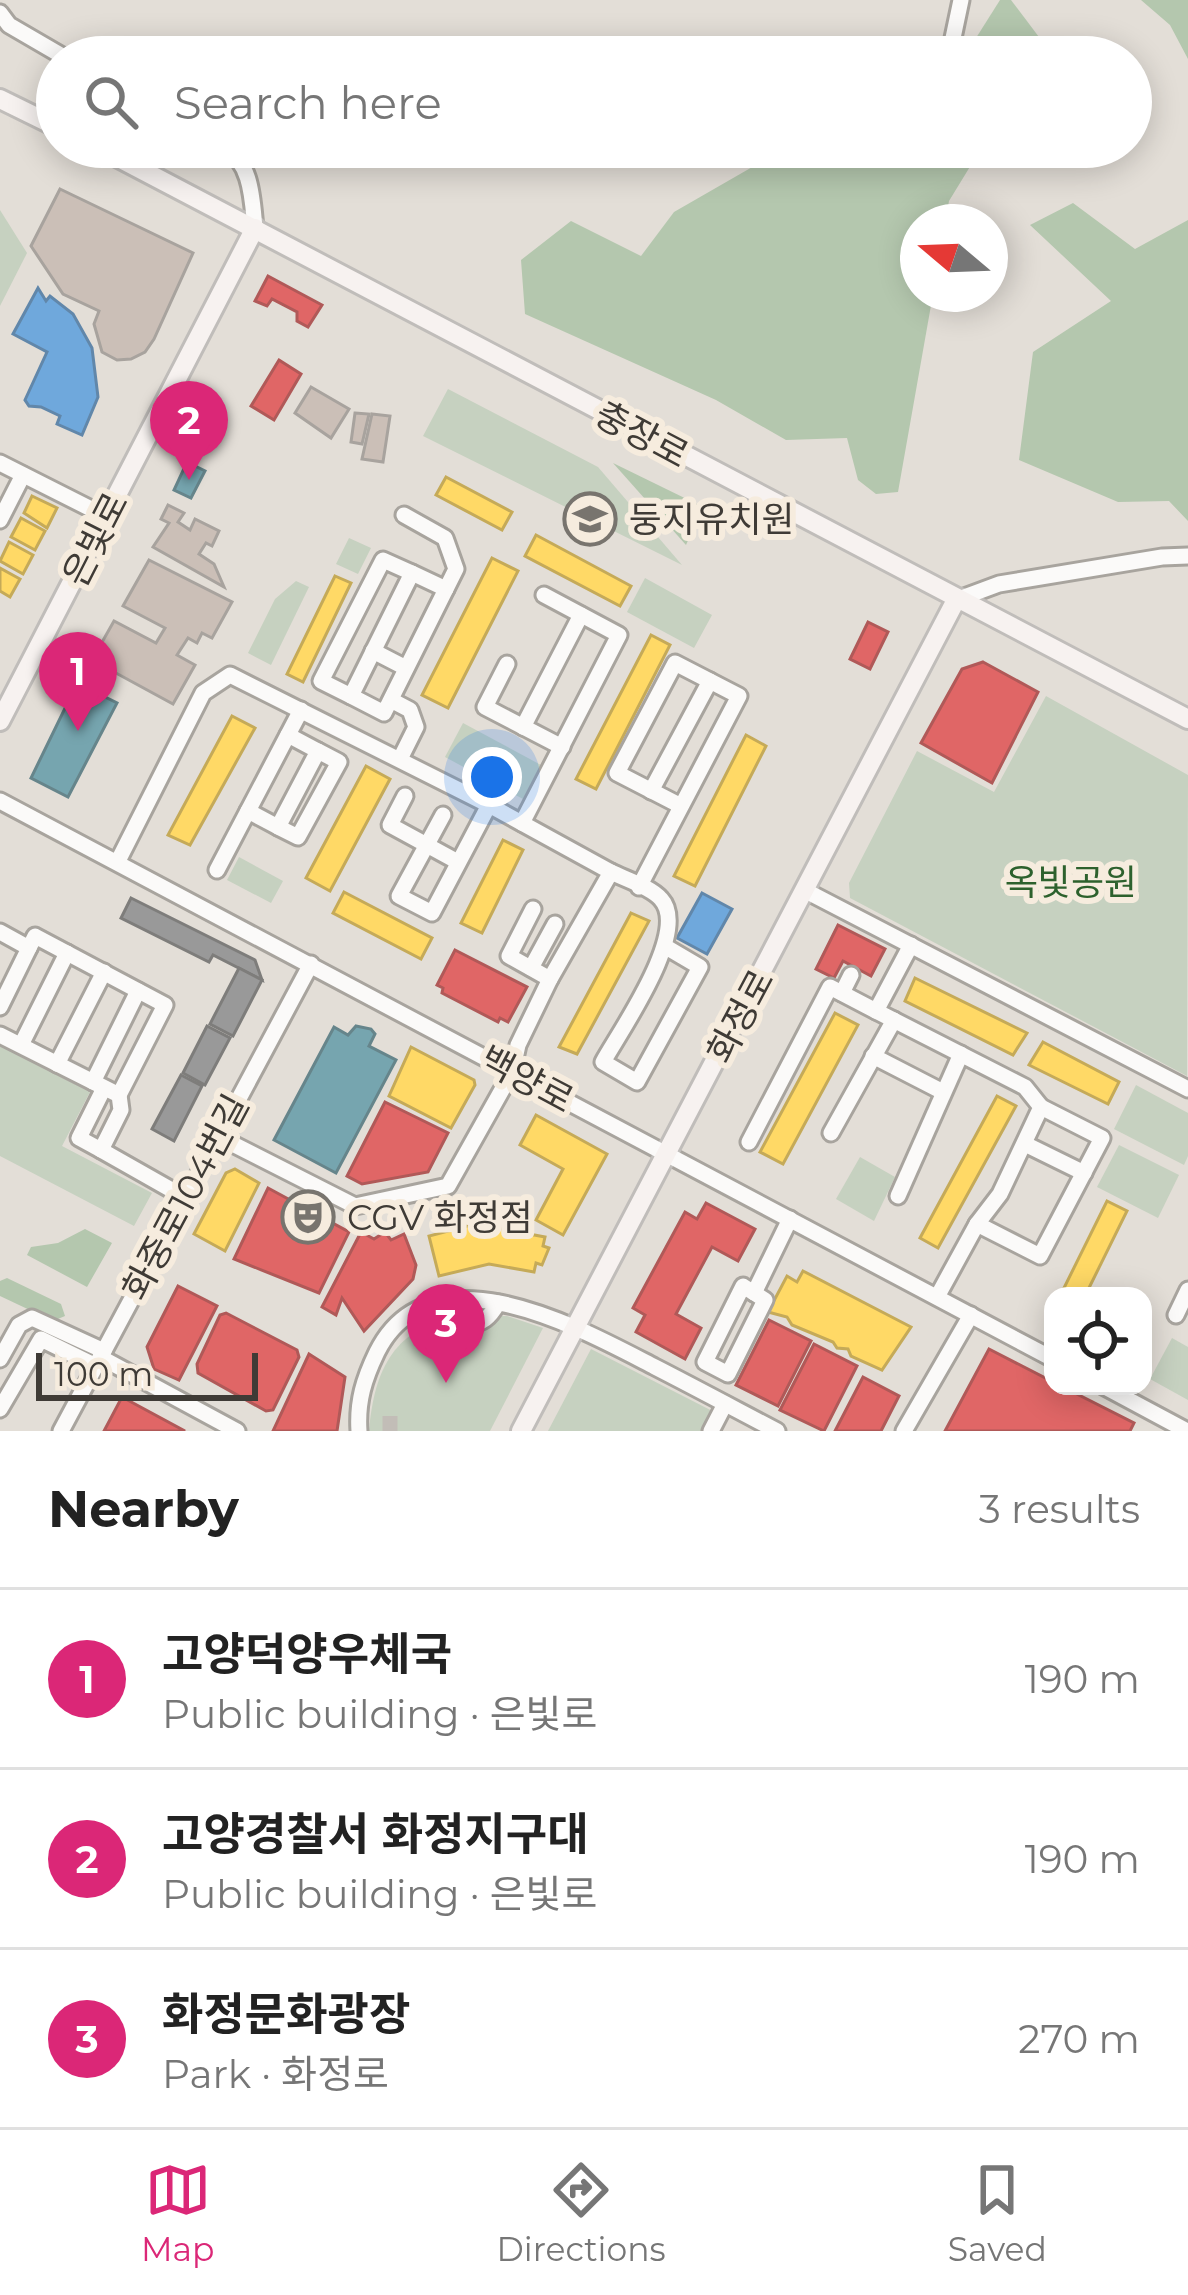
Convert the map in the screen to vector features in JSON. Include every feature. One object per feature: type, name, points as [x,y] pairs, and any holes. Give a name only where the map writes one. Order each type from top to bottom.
[{"type":"main road","points":[[0,99],[36,117]]},
{"type":"main road","name":"충장로","points":[[139,168],[1188,719]]},
{"type":"main road","name":"은빛로","points":[[0,721],[255,228]]},
{"type":"main road","name":"화정로","points":[[521,1431],[956,600]]},
{"type":"street","points":[[953,36],[961,0]]},
{"type":"street","points":[[0,13],[9,25],[36,41]]},
{"type":"street","points":[[245,168],[251,182],[255,228]]},
{"type":"street","points":[[0,463],[107,517]]},
{"type":"street","points":[[0,520],[23,475]]},
{"type":"street","points":[[404,515],[445,538],[456,568],[446,589],[406,668],[391,700],[384,713],[321,681],[383,560],[446,589]]},
{"type":"street","points":[[956,600],[999,584],[1162,556],[1188,556]]},
{"type":"street","points":[[351,696],[412,574]]},
{"type":"street","points":[[522,823],[619,634],[544,595]]},
{"type":"street","points":[[523,727],[581,615]]},
{"type":"street","points":[[374,651],[406,668]]},
{"type":"street","points":[[639,886],[739,696],[675,663],[617,773],[681,806]]},
{"type":"street","points":[[507,664],[485,706],[562,747]]},
{"type":"street","points":[[118,861],[203,693],[230,675],[489,805],[662,899],[669,918],[666,947],[603,1063],[637,1082],[700,967],[666,947]]},
{"type":"street","points":[[652,791],[710,681]]},
{"type":"street","points":[[391,700],[410,710],[416,727],[400,759]]},
{"type":"street","points":[[217,870],[301,710]]},
{"type":"street","points":[[248,812],[278,827],[318,752],[288,735]]},
{"type":"street","points":[[404,796],[389,825],[458,862]]},
{"type":"street","name":"백양로","points":[[0,800],[1044,1354]]},
{"type":"street","points":[[443,815],[399,896],[432,913],[489,805]]},
{"type":"street","points":[[217,1136],[355,1206],[448,1186],[512,1072],[518,1046],[550,979],[611,872]]},
{"type":"street","points":[[806,891],[1188,1089]]},
{"type":"street","points":[[533,910],[508,956],[550,979]]},
{"type":"street","points":[[531,968],[555,924]]},
{"type":"street","points":[[0,1007],[34,936],[165,1005],[105,1088]]},
{"type":"street","points":[[2,939],[29,947]]},
{"type":"street","points":[[877,1010],[911,945]]},
{"type":"street","points":[[21,1046],[67,953]]},
{"type":"street","name":"화중로104번길","points":[[61,1431],[311,964]]},
{"type":"street","points":[[57,1064],[104,972]]},
{"type":"street","points":[[842,993],[850,975]]},
{"type":"street","points":[[748,1142],[830,987],[1025,1087],[1041,1107],[1102,1138],[1040,1256],[977,1224]]},
{"type":"street","points":[[138,991],[105,1088],[80,1138],[184,1197]]},
{"type":"street","points":[[831,1133],[894,1019]]},
{"type":"street","points":[[0,1035],[105,1088],[121,1110],[101,1150]]},
{"type":"street","points":[[898,1196],[961,1054]]},
{"type":"street","points":[[873,1056],[943,1092]]},
{"type":"street","points":[[937,1297],[977,1224],[1000,1194],[1041,1107]]},
{"type":"street","points":[[1025,1144],[1084,1173]]},
{"type":"street","points":[[754,1292],[790,1219]]},
{"type":"street","points":[[743,1286],[754,1292],[765,1300],[728,1374],[705,1362],[743,1286]]},
{"type":"street","points":[[1176,1315],[1188,1290]]},
{"type":"street","points":[[359,1431],[361,1390],[384,1339],[419,1308],[440,1303],[498,1303],[578,1327],[777,1431]]},
{"type":"street","points":[[466,1325],[491,1316],[498,1303]]},
{"type":"street","points":[[904,1431],[971,1315]]},
{"type":"street","points":[[26,1365],[1,1356],[19,1325],[32,1318],[237,1431]]},
{"type":"street","points":[[0,1409],[40,1339],[100,1358]]},
{"type":"street","points":[[1120,1395],[1187,1431]]},
{"type":"street","points":[[711,1431],[725,1404]]},
{"type":"green space","points":[[1000,0],[1011,0],[1038,36],[977,36]]},
{"type":"green space","points":[[1141,0],[1188,0],[1188,59],[1170,25]]},
{"type":"green space","points":[[750,168],[969,168],[948,204],[900,204],[900,312],[930,312],[898,492],[876,494],[858,480],[847,438],[786,440],[716,400],[525,314],[521,260],[571,221],[641,256],[674,212]]},
{"type":"green space","points":[[1073,203],[1135,249],[1188,220],[1188,521],[1169,501],[1118,502],[1019,460],[1033,352],[1111,301],[1030,225]]},
{"type":"green space","points":[[0,210],[27,253],[0,306]]},
{"type":"green space","points":[[448,389],[598,467],[682,565],[423,436]]},
{"type":"green space","points":[[613,463],[703,507],[686,545]]},
{"type":"green space","points":[[349,538],[371,548],[358,574],[336,564]]},
{"type":"green space","points":[[645,578],[712,615],[694,648],[627,612]]},
{"type":"green space","points":[[296,581],[309,587],[271,665],[248,653],[275,599]]},
{"type":"green space","name":"옥빛공원","points":[[1046,696],[1188,775],[1187,1076],[850,898],[849,883],[917,751],[994,792]]},
{"type":"green space","points":[[463,723],[541,765],[523,799],[445,757]]},
{"type":"green space","points":[[239,857],[283,881],[271,903],[227,880]]},
{"type":"green space","points":[[0,1045],[90,1092],[62,1146],[152,1193],[134,1226],[0,1156]]},
{"type":"green space","points":[[1136,1085],[1188,1113],[1184,1165],[1114,1129]]},
{"type":"green space","points":[[1119,1145],[1179,1175],[1158,1218],[1097,1187]]},
{"type":"green space","points":[[860,1157],[895,1177],[874,1221],[836,1199]]},
{"type":"green space","points":[[85,1229],[112,1243],[87,1287],[27,1255],[31,1247],[58,1243]]},
{"type":"green space","points":[[7,1278],[61,1304],[65,1316],[53,1321],[0,1296],[0,1281]]},
{"type":"green space","points":[[461,1316],[507,1316],[543,1328],[490,1431],[369,1431],[376,1388],[392,1354],[419,1329]]},
{"type":"green space","points":[[1172,1338],[1188,1347],[1188,1400],[1152,1380]]},
{"type":"green space","points":[[591,1349],[726,1418],[720,1431],[548,1431]]},
{"type":"building: Homes","points":[[446,477],[512,512],[502,530],[436,495]]},
{"type":"building: Homes","points":[[32,496],[57,508],[47,528],[24,513]]},
{"type":"building: Homes","points":[[21,518],[45,531],[35,550],[11,537]]},
{"type":"building: Homes","points":[[536,535],[631,586],[620,606],[525,556]]},
{"type":"building: Homes","points":[[9,542],[33,555],[23,574],[0,561]]},
{"type":"building: Homes","points":[[492,558],[518,571],[448,708],[422,695]]},
{"type":"building: Homes","points":[[0,568],[20,579],[10,597],[0,591]]},
{"type":"building: Homes","points":[[335,576],[351,583],[303,682],[287,674]]},
{"type":"building: Homes","points":[[651,635],[670,645],[596,789],[576,779]]},
{"type":"building: Homes","points":[[232,716],[255,728],[190,845],[168,835]]},
{"type":"building: Homes","points":[[746,735],[766,746],[695,886],[674,876]]},
{"type":"building: Homes","points":[[366,766],[390,779],[330,891],[306,878]]},
{"type":"building: Homes","points":[[503,840],[523,850],[482,933],[461,923]]},
{"type":"building: Homes","points":[[344,892],[432,938],[421,959],[333,913]]},
{"type":"building: Homes","points":[[631,913],[649,921],[577,1054],[559,1047]]},
{"type":"building: Homes","points":[[915,978],[1027,1033],[1013,1055],[905,1001]]},
{"type":"building: Homes","points":[[835,1013],[858,1025],[783,1164],[760,1152]]},
{"type":"building: Homes","points":[[1043,1042],[1119,1082],[1108,1104],[1029,1065]]},
{"type":"building: Homes","points":[[411,1047],[474,1080],[451,1128],[389,1096]]},
{"type":"building: Homes","points":[[997,1096],[1016,1106],[938,1248],[920,1238]]},
{"type":"building: Homes","points":[[536,1115],[607,1154],[563,1235],[536,1220],[563,1169],[520,1145]]},
{"type":"building: Homes","points":[[235,1169],[259,1183],[225,1251],[194,1234],[226,1173]]},
{"type":"building: Homes","points":[[1107,1201],[1127,1211],[1089,1287],[1064,1287]]},
{"type":"building: Homes","points":[[475,1224],[545,1237],[543,1246],[549,1248],[542,1265],[536,1263],[534,1272],[489,1264],[439,1276],[429,1236]]},
{"type":"building: Homes","points":[[803,1271],[911,1327],[882,1370],[792,1325],[787,1317],[768,1312],[787,1276],[797,1282]]},
{"type":"building: Shops","points":[[268,276],[322,305],[308,327],[297,321],[297,312],[272,299],[267,306],[255,301]]},
{"type":"building: Shops","points":[[279,360],[301,374],[274,420],[251,406]]},
{"type":"building: Shops","points":[[868,622],[888,632],[870,669],[850,659]]},
{"type":"building: Shops","points":[[983,662],[1038,692],[992,783],[921,743],[962,669]]},
{"type":"building: Shops","points":[[838,925],[885,949],[871,976],[843,961],[834,978],[816,969]]},
{"type":"building: Shops","points":[[455,950],[527,987],[508,1022],[500,1018],[498,1022],[442,993],[437,985]]},
{"type":"building: Shops","points":[[385,1102],[448,1133],[428,1172],[362,1184],[347,1176]]},
{"type":"building: Shops","points":[[268,1188],[349,1232],[319,1293],[234,1259]]},
{"type":"building: Shops","points":[[706,1203],[755,1229],[738,1261],[712,1247],[676,1314],[701,1328],[685,1359],[636,1332],[645,1315],[633,1308],[685,1212],[697,1219]]},
{"type":"building: Shops","points":[[361,1232],[374,1239],[385,1232],[391,1240],[404,1234],[416,1265],[413,1279],[364,1331],[342,1298],[336,1315],[322,1307]]},
{"type":"building: Shops","points":[[178,1286],[217,1306],[179,1380],[154,1369],[147,1347]]},
{"type":"building: Shops","points":[[226,1313],[297,1350],[299,1357],[273,1410],[266,1411],[198,1373],[197,1364],[220,1315]]},
{"type":"building: Shops","points":[[769,1320],[811,1341],[778,1406],[736,1385]]},
{"type":"building: Shops","points":[[814,1344],[857,1366],[824,1431],[780,1410]]},
{"type":"building: Shops","points":[[989,1349],[1044,1377],[1044,1395],[1079,1395],[1134,1423],[1130,1431],[945,1431]]},
{"type":"building: Shops","points":[[309,1354],[345,1377],[337,1431],[273,1431]]},
{"type":"building: Shops","points":[[863,1377],[899,1396],[881,1431],[835,1431]]},
{"type":"building: Shops","points":[[122,1397],[185,1431],[104,1431]]},
{"type":"building: Schools","points":[[38,288],[46,301],[50,296],[73,314],[92,348],[98,397],[82,435],[57,424],[60,416],[29,406],[25,400],[47,352],[13,334]]},
{"type":"building: Schools","points":[[702,893],[732,909],[707,954],[677,938]]},
{"type":"building: Public","points":[[187,462],[205,471],[191,498],[174,490]]},
{"type":"building: Public","points":[[79,689],[117,703],[68,797],[31,778],[70,698]]},
{"type":"building: Public","points":[[356,1026],[371,1029],[375,1034],[369,1046],[396,1060],[336,1173],[274,1140],[334,1027],[348,1035]]},
{"type":"building: Industry","points":[[131,898],[255,960],[262,980],[213,955],[209,962],[121,918]]},
{"type":"building: Industry","points":[[239,968],[262,980],[233,1036],[210,1024]]},
{"type":"building: Industry","points":[[207,1026],[230,1038],[205,1085],[183,1073]]},
{"type":"building: Industry","points":[[181,1075],[202,1086],[174,1141],[152,1129]]},
{"type":"building: Other","points":[[60,189],[193,253],[154,339],[145,352],[131,359],[117,360],[102,352],[94,324],[99,311],[63,294],[31,246]]},
{"type":"building: Other","points":[[311,387],[349,409],[331,438],[295,413]]},
{"type":"building: Other","points":[[355,413],[369,414],[362,444],[351,442]]},
{"type":"building: Other","points":[[372,414],[390,416],[383,462],[362,459]]},
{"type":"building: Other","points":[[168,505],[184,513],[178,522],[190,530],[195,519],[219,531],[212,546],[206,543],[199,554],[214,564],[224,587],[153,547],[169,523],[161,519]]},
{"type":"building: Other","points":[[149,560],[232,602],[212,638],[202,633],[197,643],[188,638],[177,655],[195,665],[173,704],[92,660],[114,621],[156,643],[165,628],[123,606]]},
{"type":"tunnel","points":[[428,1342],[446,1330],[466,1325]]},
{"type":"tunnel","points":[[390,1416],[390,1431]]},
{"type":"place","name":"고양경찰서 화정지구대","points":[[189,480]]},
{"type":"place","name":"둥지유치원","points":[[590,519]]},
{"type":"place","name":"고양덕양우체국","points":[[78,731]]},
{"type":"place","name":"CGV 화정점","points":[[308,1217]]},
{"type":"place","name":"화정문화광장","points":[[446,1383]]}]
